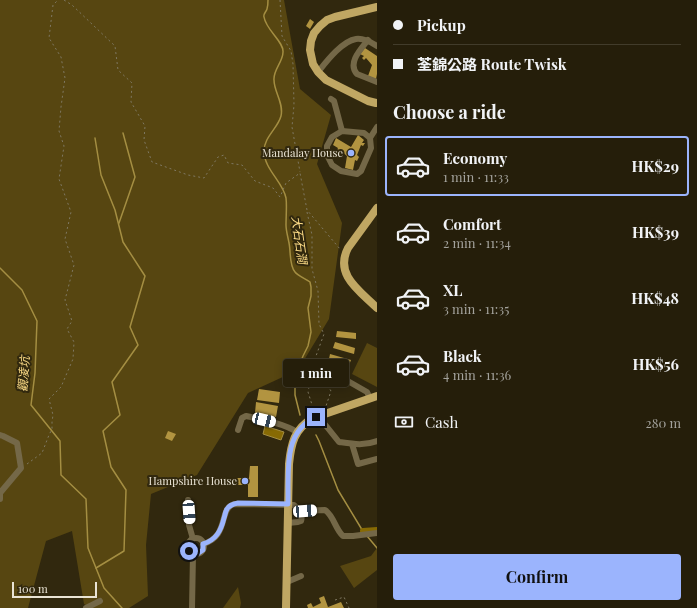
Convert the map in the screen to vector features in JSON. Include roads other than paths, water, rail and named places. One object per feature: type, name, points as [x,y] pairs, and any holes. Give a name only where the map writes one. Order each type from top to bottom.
[{"type":"main road","points":[[376,104],[326,80],[313,64],[310,50],[312,37],[320,26],[331,18],[377,7]]},
{"type":"main road","points":[[377,208],[350,245],[344,261],[348,279],[377,308]]},
{"type":"main road","points":[[286,608],[289,464],[290,449],[293,441],[298,432],[307,422],[374,397]]},
{"type":"lane","points":[[318,72],[335,52],[346,43],[356,39],[368,40],[377,46]]},
{"type":"lane","points":[[368,40],[354,62],[354,72],[377,82]]},
{"type":"lane","points":[[331,99],[334,101],[342,131]]},
{"type":"lane","points":[[370,138],[364,133],[342,131],[332,137],[328,146],[327,155],[332,165],[341,171],[357,174],[361,171],[370,148],[370,138],[377,127]]},
{"type":"lane","points":[[346,380],[374,397]]},
{"type":"lane","points":[[238,430],[242,418],[246,416],[279,423],[298,432]]},
{"type":"lane","points":[[320,416],[339,442],[353,445],[369,444],[377,441]]},
{"type":"lane","points":[[0,436],[3,436],[17,444],[22,468],[0,493],[0,499]]},
{"type":"lane","points":[[352,444],[358,464],[377,459]]},
{"type":"lane","points":[[188,500],[189,525],[194,539]]},
{"type":"lane","points":[[203,544],[214,539],[222,527],[227,509],[231,505],[238,503],[294,505],[300,511],[302,518],[301,521],[288,523]]},
{"type":"lane","points":[[300,511],[325,510],[331,515],[342,535],[345,536],[377,533]]},
{"type":"lane","points":[[192,608],[193,554],[189,551],[188,546],[194,539],[199,539],[203,544],[203,548],[201,552],[193,554]]},
{"type":"lane","points":[[287,582],[301,576]]},
{"type":"lane","points":[[86,608],[100,601]]},
{"type":"waterway","name":"大石石澗","points":[[268,0],[267,8],[264,14],[265,22],[283,48],[283,56],[274,76],[274,84],[282,111],[277,125],[266,141],[264,151],[265,158],[286,198],[286,227],[293,269],[296,273],[310,282],[311,287],[311,296],[308,308],[311,332],[308,346],[297,372],[295,384],[295,395],[300,415]]},
{"type":"waterway","points":[[119,223],[135,177],[123,133]]},
{"type":"waterway","points":[[95,138],[101,175],[115,210],[123,242],[145,276],[130,327],[138,345],[112,382],[120,415],[103,431],[111,467],[126,490],[124,551],[96,568]]},
{"type":"waterway","name":"觀凌坑","points":[[0,268],[22,290],[37,321],[35,373],[31,405],[60,441],[61,475],[86,499],[88,548],[104,588],[122,608]]},
{"type":"waterway","points":[[316,435],[338,490],[364,533]]},
{"type":"waterway","points":[[363,531],[377,530]]},
{"type":"waterway","points":[[367,536],[377,548]]},
{"type":"place","name":"Mandalay House","points":[[351,153]]},
{"type":"place","name":"Hampshire House","points":[[245,481]]}]
